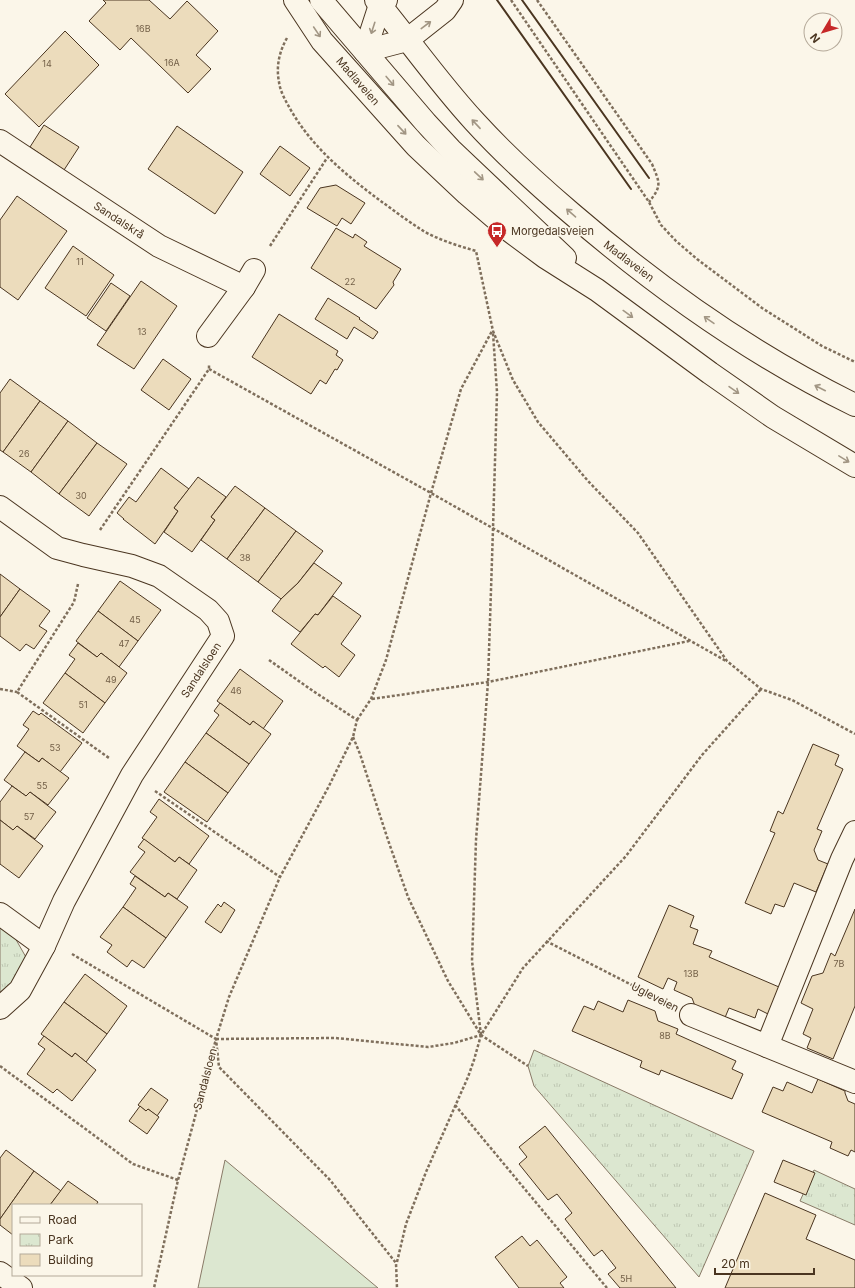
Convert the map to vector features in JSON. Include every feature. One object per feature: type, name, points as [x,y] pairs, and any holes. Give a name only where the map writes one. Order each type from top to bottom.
[{"type":"main road","name":"Madlaveien","points":[[295,0],[322,41],[374,100],[422,151],[467,194],[510,231],[546,257],[597,290],[773,417],[855,466]]},
{"type":"main road","name":"Madlaveien","points":[[321,0],[451,150],[545,238],[597,290]]},
{"type":"main road","points":[[365,51],[407,40],[446,10],[452,0]]},
{"type":"main road","name":"Madlaveien","points":[[381,2],[407,40],[470,116],[513,161],[616,252],[725,330],[817,387],[855,405]]},
{"type":"main road","points":[[365,51],[381,2]]},
{"type":"main road","name":"Sandalskrå","points":[[0,141],[159,246],[249,278]]},
{"type":"main road","points":[[208,336],[249,278]]},
{"type":"main road","name":"Sandalsloen","points":[[0,507],[58,548],[83,556],[132,566],[159,576],[208,610],[218,621],[223,636],[132,775],[64,901],[46,941],[20,990],[0,1008]]},
{"type":"main road","points":[[767,1046],[848,862],[855,832]]},
{"type":"main road","points":[[0,914],[46,941]]},
{"type":"main road","name":"Ugleveien","points":[[691,1015],[855,1082]]},
{"type":"main road","points":[[0,1273],[21,1288]]},
{"type":"path","points":[[511,0],[649,202],[662,225],[676,241],[697,259],[762,308],[822,346],[855,362]]},
{"type":"path","points":[[537,0],[652,164],[659,184],[657,192],[649,202]]},
{"type":"path","points":[[289,35],[281,50],[278,72],[279,84],[294,116],[308,136],[327,158],[350,178],[394,211],[425,232],[476,252],[493,331],[497,392],[488,682],[476,840],[472,961],[481,1035]]},
{"type":"path","points":[[249,278],[327,158]]},
{"type":"path","points":[[396,1263],[330,1180],[219,1067],[216,1039],[229,998],[280,877],[329,786],[353,737],[358,720],[371,699],[386,660],[431,493],[462,389],[493,331]]},
{"type":"path","points":[[493,331],[513,380],[538,422],[588,481],[638,533],[726,661]]},
{"type":"path","points":[[17,692],[74,602],[83,556],[209,369],[208,336]]},
{"type":"path","points":[[209,369],[431,493],[726,661],[761,689],[792,700],[855,734]]},
{"type":"path","points":[[371,699],[488,682],[690,641]]},
{"type":"path","points":[[269,660],[358,720]]},
{"type":"path","points":[[0,689],[17,692],[132,775],[280,877]]},
{"type":"path","points":[[397,1288],[396,1263],[406,1224],[426,1172],[474,1060],[481,1035],[523,968],[546,941],[626,856],[702,755],[761,689]]},
{"type":"path","points":[[353,737],[408,897],[448,982],[481,1035],[528,1066]]},
{"type":"path","name":"Sandalsloen","points":[[46,941],[75,956],[216,1039],[178,1180],[154,1288]]},
{"type":"path","name":"Ugleveien","points":[[546,941],[691,1015]]},
{"type":"path","points":[[216,1039],[335,1038],[428,1047],[454,1043],[481,1035]]},
{"type":"path","points":[[0,1066],[133,1164],[178,1180]]},
{"type":"path","points":[[455,1105],[608,1288]]},
{"type":"green space","points":[[0,920],[10,929],[27,959],[0,1009]]},
{"type":"green space","points":[[534,1050],[754,1151],[699,1277],[534,1086],[528,1066]]},
{"type":"green space","points":[[225,1160],[378,1288],[198,1288]]},
{"type":"green space","points":[[814,1170],[855,1189],[855,1225],[800,1201]]},
{"type":"building","points":[[103,0],[149,0],[170,19],[187,1],[218,31],[196,55],[211,69],[188,93],[131,38],[120,50],[89,21],[106,3]]},
{"type":"building","points":[[65,31],[99,65],[39,127],[5,94]]},
{"type":"building","points":[[44,125],[79,147],[64,170],[30,147]]},
{"type":"building","points":[[177,126],[243,172],[215,214],[148,169]]},
{"type":"building","points":[[280,146],[310,168],[290,196],[260,174]]},
{"type":"building","points":[[336,185],[365,203],[351,224],[342,218],[337,226],[307,208],[320,188]]},
{"type":"building","points":[[17,196],[67,231],[18,300],[0,287],[0,220]]},
{"type":"building","points":[[336,228],[353,238],[355,234],[367,242],[364,246],[401,269],[393,282],[394,285],[376,309],[311,268]]},
{"type":"building","points":[[73,246],[114,275],[86,316],[45,288]]},
{"type":"building","points":[[141,281],[177,306],[134,369],[97,345]]},
{"type":"building","points":[[111,283],[130,296],[106,331],[87,318]]},
{"type":"building","points":[[328,298],[360,318],[359,319],[378,332],[373,339],[354,327],[347,339],[315,319]]},
{"type":"building","points":[[279,314],[338,351],[336,355],[343,360],[337,370],[335,369],[326,384],[320,380],[311,394],[252,357]]},
{"type":"building","points":[[163,359],[191,379],[169,410],[141,390]]},
{"type":"building","points":[[10,379],[40,401],[3,452],[0,450],[0,393]]},
{"type":"building","points":[[40,401],[68,421],[31,472],[3,452]]},
{"type":"building","points":[[68,421],[97,443],[59,494],[31,472]]},
{"type":"building","points":[[97,443],[127,464],[89,516],[59,494]]},
{"type":"building","points":[[161,468],[189,489],[174,508],[178,511],[155,544],[117,513],[129,497],[136,502]]},
{"type":"building","points":[[198,477],[226,497],[211,517],[215,520],[192,552],[164,532],[178,511],[174,508]]},
{"type":"building","points":[[235,486],[265,508],[227,559],[201,540],[215,520],[211,517]]},
{"type":"building","points":[[265,508],[296,531],[258,582],[227,559]]},
{"type":"building","points":[[296,531],[323,551],[298,583],[281,599],[258,582]]},
{"type":"building","points":[[314,563],[342,583],[318,615],[315,614],[300,632],[272,611]]},
{"type":"building","points":[[0,574],[20,589],[0,617]]},
{"type":"building","points":[[120,581],[161,610],[138,641],[98,611]]},
{"type":"building","points":[[20,589],[50,611],[39,626],[47,631],[34,649],[26,644],[20,651],[0,636],[0,617]]},
{"type":"building","points":[[333,596],[361,616],[341,644],[355,655],[339,677],[325,666],[323,668],[291,644],[315,614],[318,615]]},
{"type":"building","points":[[98,611],[138,641],[119,667],[101,653],[97,657],[76,641]]},
{"type":"building","points":[[78,643],[97,657],[101,653],[127,673],[105,703],[65,673],[75,659],[69,655]]},
{"type":"building","points":[[240,669],[283,701],[263,729],[253,721],[250,725],[217,701]]},
{"type":"building","points":[[65,673],[105,703],[83,733],[43,703]]},
{"type":"building","points":[[220,703],[250,725],[253,721],[271,734],[249,764],[206,733],[219,715],[214,711]]},
{"type":"building","points":[[33,711],[39,715],[41,713],[82,743],[60,772],[42,758],[39,762],[17,746],[29,729],[23,725]]},
{"type":"building","points":[[206,733],[249,764],[228,793],[185,762]]},
{"type":"building","points":[[813,744],[839,755],[835,765],[843,769],[817,829],[822,831],[814,850],[818,860],[828,864],[816,892],[794,883],[784,907],[775,904],[771,914],[745,903],[775,833],[770,831],[778,811],[783,814]]},
{"type":"building","points":[[25,752],[39,762],[42,758],[69,778],[48,805],[30,792],[26,796],[4,780]]},
{"type":"building","points":[[185,762],[228,793],[207,822],[164,792]]},
{"type":"building","points":[[12,786],[26,796],[30,792],[56,812],[35,839],[17,826],[13,830],[0,820],[0,802]]},
{"type":"building","points":[[159,799],[209,836],[189,864],[179,857],[175,862],[142,838],[157,817],[150,812]]},
{"type":"building","points":[[0,820],[13,830],[17,826],[43,846],[19,878],[0,864]]},
{"type":"building","points":[[144,839],[175,862],[179,857],[197,870],[177,899],[168,893],[165,897],[130,872],[145,852],[138,847]]},
{"type":"building","points":[[135,876],[165,897],[168,893],[188,907],[166,938],[123,907],[136,888],[130,884]]},
{"type":"building","points":[[224,902],[235,910],[221,933],[205,922],[218,904],[221,907]]},
{"type":"building","points":[[669,905],[694,916],[690,927],[698,930],[693,944],[712,951],[709,957],[779,987],[768,1014],[758,1009],[755,1018],[729,1008],[724,1020],[695,1006],[692,998],[674,990],[677,982],[668,978],[663,989],[638,977]]},
{"type":"building","points":[[123,907],[166,938],[144,968],[132,960],[127,967],[107,952],[112,945],[100,937]]},
{"type":"building","points":[[855,909],[855,1006],[833,1059],[807,1048],[811,1038],[803,1034],[813,1009],[801,1003],[812,976],[823,973],[831,953],[835,956]]},
{"type":"building","points":[[85,974],[127,1006],[107,1034],[64,1002]]},
{"type":"building","points":[[628,1000],[655,1011],[658,1021],[678,1029],[676,1034],[736,1061],[732,1069],[743,1074],[732,1099],[661,1070],[659,1075],[640,1067],[642,1061],[572,1031],[584,1006],[594,1010],[598,1001],[623,1012]]},
{"type":"building","points":[[64,1002],[107,1034],[86,1062],[75,1053],[72,1057],[41,1034]]},
{"type":"building","points":[[44,1036],[72,1057],[75,1053],[96,1070],[72,1101],[57,1089],[53,1093],[27,1074],[45,1049],[38,1044]]},
{"type":"building","points":[[818,1079],[845,1091],[848,1101],[855,1104],[855,1152],[851,1150],[848,1156],[830,1148],[832,1142],[762,1112],[773,1087],[783,1091],[787,1082],[812,1093]]},
{"type":"building","points":[[151,1088],[168,1100],[157,1116],[148,1109],[146,1111],[138,1105]]},
{"type":"building","points":[[140,1106],[146,1111],[148,1109],[159,1117],[147,1134],[129,1121]]},
{"type":"building","points":[[545,1126],[676,1288],[620,1288],[608,1274],[616,1268],[602,1250],[594,1256],[565,1219],[572,1213],[557,1194],[548,1200],[519,1164],[527,1157],[519,1147]]},
{"type":"building","points":[[6,1150],[34,1171],[0,1219],[0,1158]]},
{"type":"building","points":[[783,1160],[815,1173],[806,1195],[774,1182]]},
{"type":"building","points":[[34,1171],[61,1191],[51,1204],[12,1204],[12,1234],[0,1225],[0,1219]]},
{"type":"building","points":[[68,1181],[98,1202],[97,1204],[51,1204]]},
{"type":"building","points":[[765,1193],[816,1215],[806,1239],[855,1260],[855,1288],[725,1288]]},
{"type":"building","points":[[522,1236],[530,1246],[537,1240],[567,1277],[560,1283],[564,1288],[519,1288],[495,1257]]},
{"type":"wall","points":[[497,0],[631,189]]},
{"type":"wall","points":[[522,0],[649,178]]},
{"type":"place","name":"Morgedalsveien","points":[[497,248]]}]
